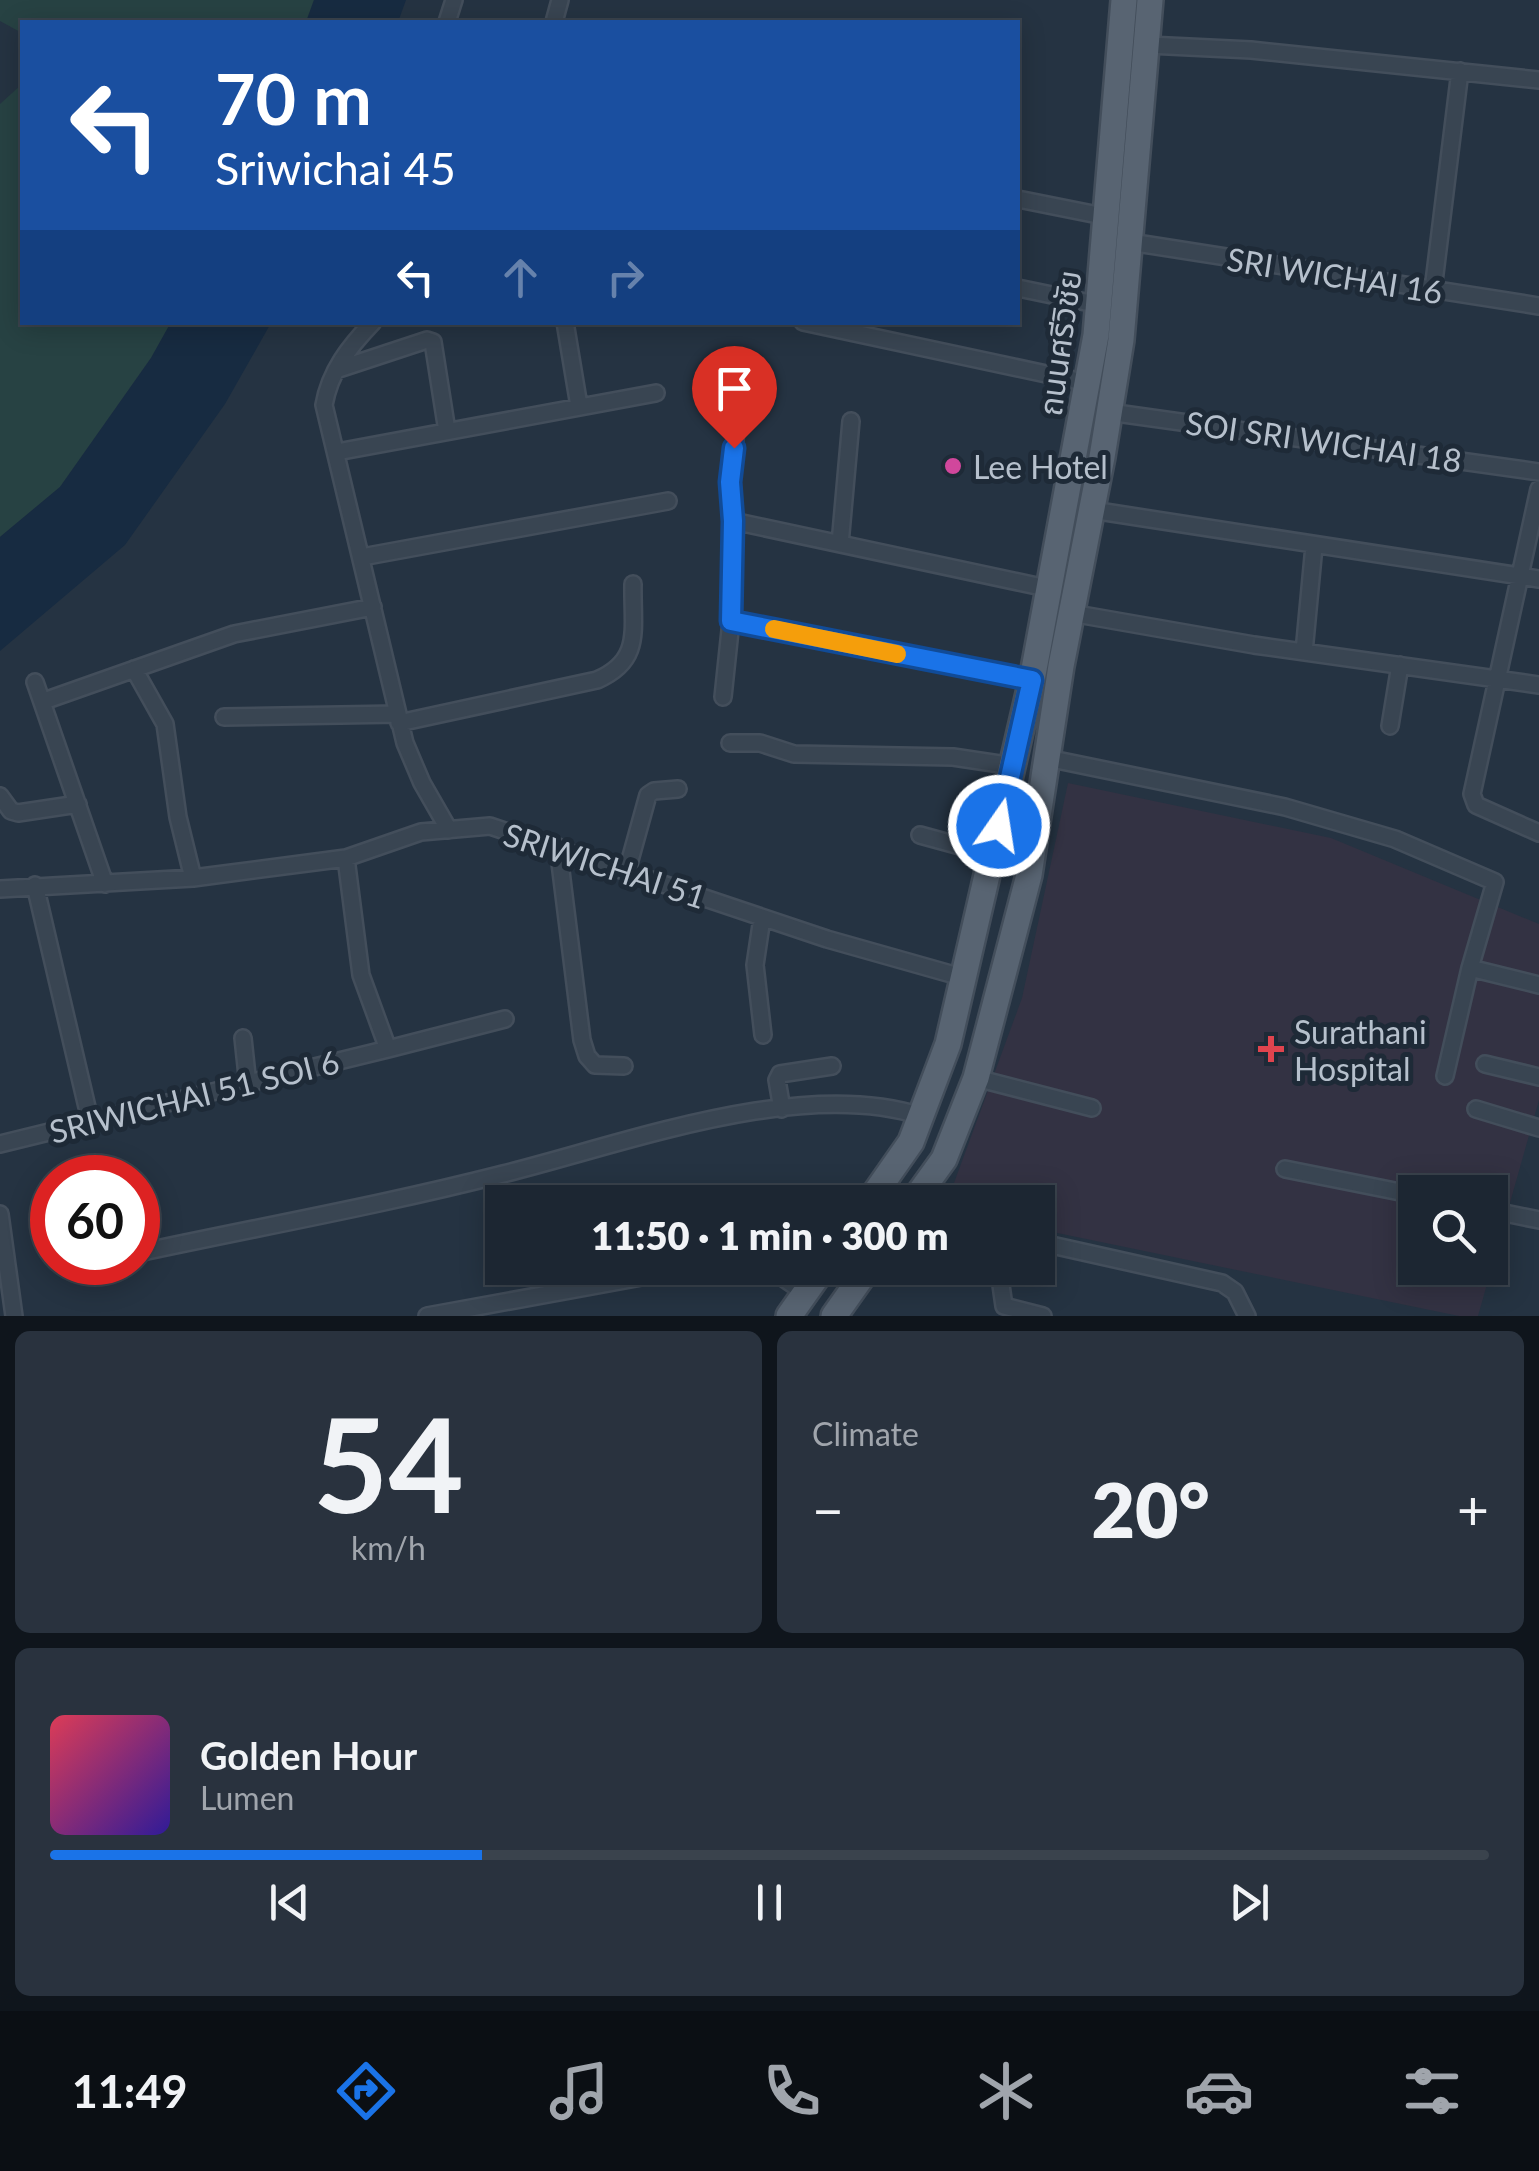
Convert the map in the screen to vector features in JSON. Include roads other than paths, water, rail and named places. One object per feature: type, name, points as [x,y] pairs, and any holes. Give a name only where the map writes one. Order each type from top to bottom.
[{"type":"main road","name":"ถนนศรีวิชัย","points":[[925,1185],[944,1159],[976,1078],[1024,896],[1109,412],[1130,242],[1135,44],[1124,0]]},
{"type":"main road","name":"ถนนศรีวิชัย","points":[[881,1185],[911,1142],[948,1044],[965,978],[1051,590],[1100,305],[1108,217],[1135,44],[1150,0]]},
{"type":"main road","points":[[985,889],[1024,896]]},
{"type":"main road","points":[[789,1316],[811,1285]]},
{"type":"main road","points":[[834,1316],[856,1285]]},
{"type":"street","points":[[1135,44],[1251,50],[1539,80]]},
{"type":"street","points":[[1433,290],[1460,71]]},
{"type":"street","points":[[1020,199],[1108,217]]},
{"type":"street","name":"SRI WICHAI 16","points":[[1130,242],[1539,306]]},
{"type":"street","points":[[1020,288],[1100,305]]},
{"type":"street","points":[[369,325],[348,348],[324,406],[398,718],[417,773],[449,830]]},
{"type":"street","points":[[566,325],[579,406]]},
{"type":"street","points":[[817,325],[1088,383]]},
{"type":"street","points":[[336,370],[427,340],[433,342],[447,431]]},
{"type":"street","points":[[337,452],[656,393]]},
{"type":"street","name":"SOI SRI WICHAI 18","points":[[1109,412],[1539,472]]},
{"type":"street","points":[[723,697],[731,621],[730,482],[738,414]]},
{"type":"street","points":[[840,544],[851,421]]},
{"type":"street","points":[[1539,490],[1472,794],[1476,805],[1539,833]]},
{"type":"street","points":[[362,557],[668,501]]},
{"type":"street","points":[[1092,510],[1539,579]]},
{"type":"street","points":[[733,521],[1051,590]]},
{"type":"street","points":[[1304,652],[1314,546]]},
{"type":"street","points":[[224,717],[398,718],[597,680],[616,672],[626,663],[631,650],[633,584]]},
{"type":"street","points":[[44,702],[234,634],[374,607]]},
{"type":"street","points":[[1071,613],[1304,652],[1539,685]]},
{"type":"street","points":[[731,621],[1032,680]]},
{"type":"street","points":[[1390,726],[1400,665]]},
{"type":"street","points":[[134,669],[166,724],[178,818],[193,878]]},
{"type":"street","points":[[35,682],[104,884]]},
{"type":"street","points":[[730,743],[760,743],[794,754],[953,758],[1013,766]]},
{"type":"street","points":[[1047,758],[1284,807],[1395,839],[1495,882],[1445,1076]]},
{"type":"street","points":[[628,871],[648,795],[654,790],[678,788]]},
{"type":"street","points":[[0,796],[11,812],[18,813],[78,804]]},
{"type":"street","name":"SRIWICHAI 51","points":[[0,889],[193,878],[346,858],[421,832],[490,826],[762,918],[965,978]]},
{"type":"street","points":[[920,835],[992,855]]},
{"type":"street","points":[[558,847],[582,1040],[595,1065],[624,1066]]},
{"type":"street","name":"SRIWICHAI 51 SOI 6","points":[[346,858],[361,975],[388,1048]]},
{"type":"street","points":[[36,885],[90,1120]]},
{"type":"street","points":[[762,918],[755,965],[763,1035]]},
{"type":"street","points":[[1470,968],[1539,985]]},
{"type":"street","name":"SRIWICHAI 51 SOI 6","points":[[0,1144],[505,1019]]},
{"type":"street","points":[[243,1038],[248,1085]]},
{"type":"street","points":[[1484,1064],[1539,1077]]},
{"type":"street","points":[[782,1109],[777,1080],[780,1074],[832,1066]]},
{"type":"street","points":[[976,1078],[1092,1108]]},
{"type":"street","points":[[160,1248],[446,1188],[736,1116],[809,1105],[891,1106],[921,1116]]},
{"type":"street","points":[[1476,1109],[1539,1128]]},
{"type":"street","points":[[1284,1169],[1398,1192]]},
{"type":"street","points":[[0,1214],[14,1316]]},
{"type":"street","points":[[1508,1214],[1539,1220]]},
{"type":"street","points":[[1055,1246],[1222,1283],[1236,1292],[1247,1316]]},
{"type":"street","points":[[426,1316],[597,1285]]},
{"type":"street","points":[[795,1285],[806,1292]]},
{"type":"street","points":[[1001,1285],[1004,1306],[1043,1316]]},
{"type":"place","name":"Lee Hotel","points":[[953,466]]},
{"type":"place","name":"Surathani Hospital","points":[[1271,1049]]}]
